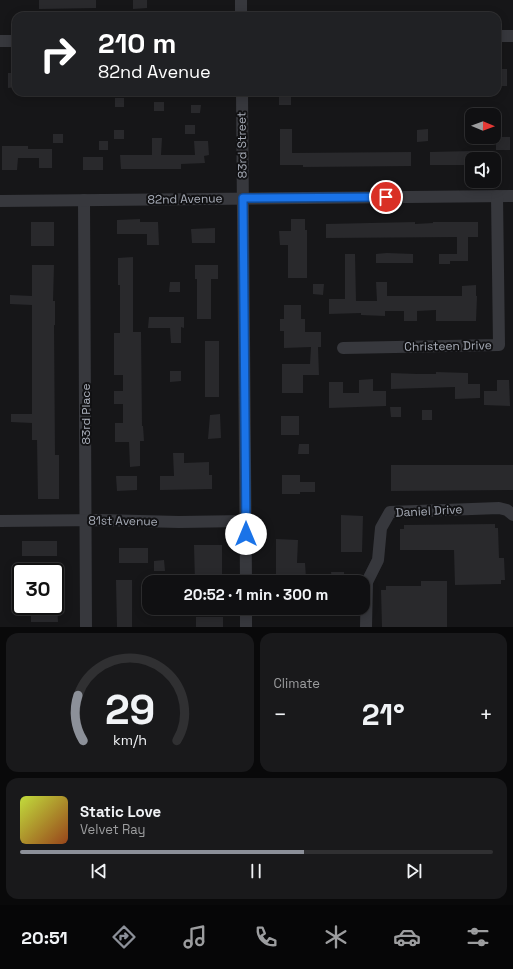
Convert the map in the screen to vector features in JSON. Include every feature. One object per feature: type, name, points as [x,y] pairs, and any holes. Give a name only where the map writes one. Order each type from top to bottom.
[{"type":"street","points":[[241,0],[241,12]]},
{"type":"street","points":[[501,36],[513,36]]},
{"type":"street","points":[[0,41],[12,41]]},
{"type":"street","name":"83rd Street","points":[[242,96],[246,575]]},
{"type":"street","name":"Christeen Drive","points":[[343,348],[499,346],[497,196]]},
{"type":"street","name":"82nd Avenue","points":[[0,201],[513,196]]},
{"type":"street","name":"83rd Place","points":[[84,200],[86,627]]},
{"type":"street","name":"Daniel Drive","points":[[366,627],[367,582],[378,560],[381,528],[390,512],[499,508],[507,510],[513,515]]},
{"type":"street","name":"81st Avenue","points":[[0,521],[245,521]]},
{"type":"street","points":[[246,615],[246,627]]},
{"type":"building","points":[[39,0],[96,0],[96,8],[39,9]]},
{"type":"building","points":[[133,0],[147,0],[147,8],[133,9]]},
{"type":"building","points":[[501,69],[507,69],[507,86],[501,86]]},
{"type":"building","points":[[8,73],[12,73],[12,88],[8,88]]},
{"type":"building","points":[[279,96],[291,96],[291,105],[279,105]]},
{"type":"building","points":[[115,98],[124,98],[124,107],[115,107]]},
{"type":"building","points":[[154,102],[164,102],[164,111],[154,111]]},
{"type":"building","points":[[191,105],[201,105],[200,113],[191,113]]},
{"type":"building","points":[[185,125],[195,125],[195,134],[185,134]]},
{"type":"building","points":[[280,129],[292,129],[292,153],[411,152],[411,166],[303,167],[303,165],[280,165]]},
{"type":"building","points":[[428,129],[428,141],[417,142],[417,130]]},
{"type":"building","points":[[114,130],[124,130],[124,139],[114,139]]},
{"type":"building","points":[[53,134],[63,134],[63,143],[53,143]]},
{"type":"building","points":[[501,137],[510,137],[510,150],[496,150],[496,144],[501,144]]},
{"type":"building","points":[[152,138],[162,138],[161,155],[195,155],[194,141],[208,141],[209,155],[204,156],[205,163],[181,164],[181,169],[121,169],[120,155],[152,155]]},
{"type":"building","points":[[99,141],[108,141],[108,150],[99,150]]},
{"type":"building","points":[[2,146],[28,146],[28,149],[52,149],[52,168],[39,168],[39,158],[18,158],[17,170],[2,170]]},
{"type":"building","points":[[487,151],[465,152],[465,165],[430,165],[430,152]]},
{"type":"building","points":[[83,157],[103,157],[103,170],[83,170]]},
{"type":"building","points":[[140,219],[140,222],[158,222],[159,245],[147,245],[147,234],[117,234],[117,220]]},
{"type":"building","points":[[291,219],[305,219],[305,230],[307,230],[307,278],[288,278],[288,245],[280,245],[279,231],[291,231]]},
{"type":"building","points":[[31,222],[54,222],[54,246],[31,246]]},
{"type":"building","points":[[415,222],[415,224],[433,222],[478,222],[478,237],[468,237],[468,261],[450,261],[450,264],[439,264],[439,254],[457,254],[457,237],[326,238],[326,224]]},
{"type":"building","points":[[215,228],[215,243],[192,243],[191,229]]},
{"type":"building","points":[[345,254],[355,254],[356,301],[377,301],[376,282],[387,282],[387,296],[462,296],[462,286],[476,285],[476,321],[436,321],[436,310],[417,311],[417,321],[404,321],[404,311],[385,311],[385,316],[361,315],[361,313],[329,314],[329,299],[345,299]]},
{"type":"building","points":[[376,254],[413,254],[413,263],[376,263]]},
{"type":"building","points":[[133,257],[133,332],[141,332],[142,426],[144,441],[140,441],[140,466],[130,467],[129,442],[115,442],[115,423],[123,423],[123,404],[114,404],[114,391],[123,391],[123,375],[114,375],[114,333],[120,333],[120,285],[118,285],[118,258]]},
{"type":"building","points":[[32,265],[54,265],[55,455],[59,455],[59,499],[38,499],[37,440],[32,440],[32,423],[11,422],[11,414],[32,414],[32,305],[10,304],[10,295],[32,296]]},
{"type":"building","points":[[195,265],[218,265],[218,279],[211,279],[211,319],[197,319],[197,279],[195,279]]},
{"type":"building","points":[[170,282],[180,282],[180,292],[169,292]]},
{"type":"building","points":[[313,284],[324,284],[323,295],[313,294]]},
{"type":"building","points":[[284,305],[301,305],[301,319],[305,319],[305,332],[321,332],[321,347],[318,347],[319,375],[303,375],[303,393],[282,393],[282,364],[310,364],[311,347],[284,348],[284,331],[280,331],[280,319],[284,319]]},
{"type":"building","points":[[149,317],[184,317],[184,328],[181,327],[181,343],[171,343],[170,328],[148,328]]},
{"type":"building","points":[[205,341],[219,341],[219,397],[205,397]]},
{"type":"building","points":[[170,371],[181,371],[181,381],[170,382]]},
{"type":"building","points":[[436,372],[468,373],[468,384],[480,384],[480,398],[455,399],[455,387],[391,389],[391,373],[436,374]]},
{"type":"building","points":[[373,379],[373,391],[386,391],[386,406],[329,408],[329,382],[343,382],[343,393],[359,393],[359,380]]},
{"type":"building","points":[[497,380],[509,380],[510,406],[484,405],[484,391],[497,391]]},
{"type":"building","points":[[390,407],[401,407],[401,417],[391,417]]},
{"type":"building","points":[[422,410],[432,410],[432,420],[422,420]]},
{"type":"building","points":[[220,414],[221,438],[208,439],[210,415]]},
{"type":"building","points":[[281,416],[299,416],[299,435],[281,435]]},
{"type":"building","points":[[299,444],[309,444],[309,454],[298,454]]},
{"type":"building","points":[[173,453],[184,453],[184,463],[209,462],[209,475],[212,475],[212,489],[160,490],[160,476],[174,476]]},
{"type":"building","points":[[391,465],[513,465],[513,490],[391,491]]},
{"type":"building","points":[[282,475],[300,475],[300,482],[315,482],[315,492],[282,494]]},
{"type":"building","points":[[116,476],[137,476],[137,490],[117,491]]},
{"type":"building","points":[[341,515],[363,516],[362,552],[341,552]]},
{"type":"building","points":[[495,524],[495,528],[498,528],[499,558],[504,558],[505,580],[501,580],[501,584],[455,585],[454,550],[400,550],[400,529],[404,529],[404,525]]},
{"type":"building","points":[[276,539],[298,540],[297,563],[305,563],[306,575],[276,575]]},
{"type":"building","points":[[22,541],[57,541],[57,556],[22,556]]},
{"type":"building","points":[[194,545],[222,545],[222,575],[195,575]]},
{"type":"building","points":[[119,548],[148,548],[148,563],[119,563]]},
{"type":"building","points":[[164,560],[165,571],[154,571],[154,561]]},
{"type":"building","points":[[331,572],[344,572],[344,575],[331,575]]},
{"type":"building","points":[[116,580],[132,580],[132,627],[117,627]]},
{"type":"building","points":[[421,581],[447,581],[447,627],[382,627],[381,590],[386,590],[386,586],[421,586]]},
{"type":"building","points":[[31,615],[58,615],[58,622],[31,622]]},
{"type":"building","points":[[196,617],[223,617],[223,627],[196,627]]},
{"type":"route","points":[[246,534],[243,198],[386,197]]}]
